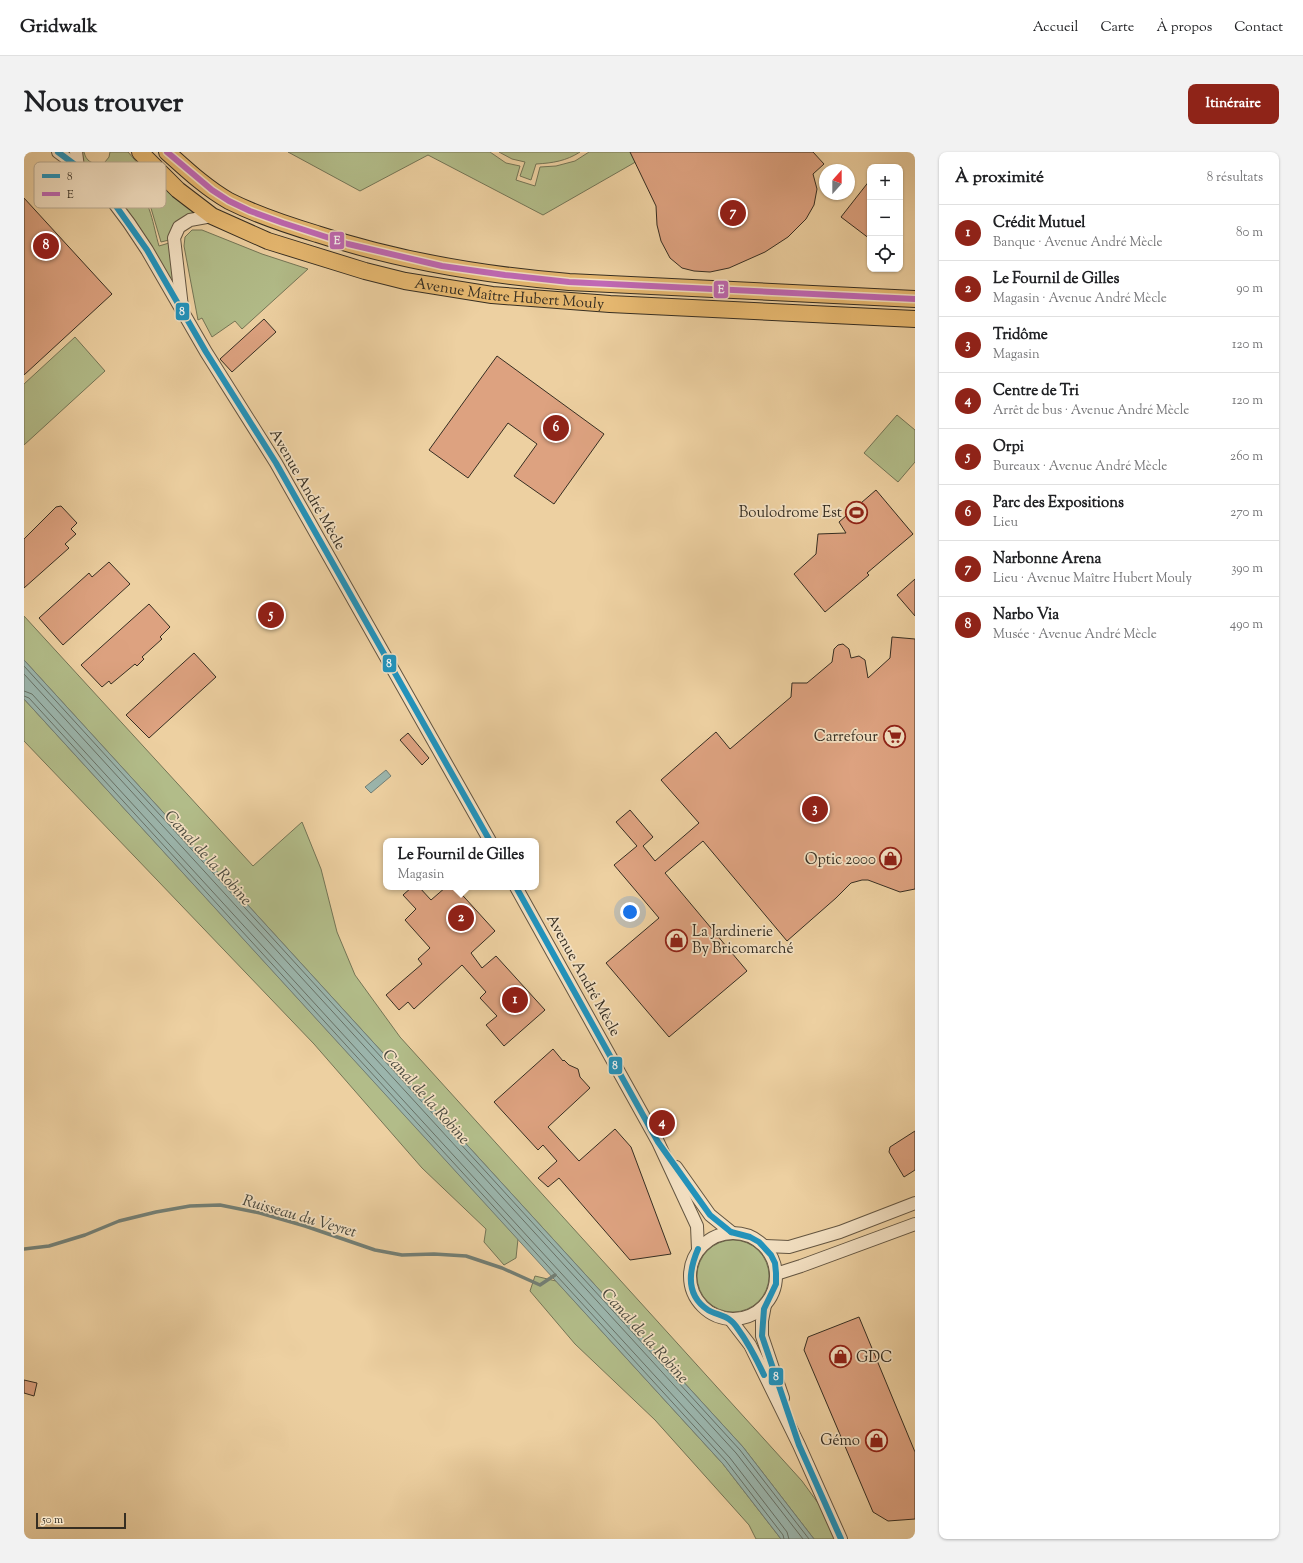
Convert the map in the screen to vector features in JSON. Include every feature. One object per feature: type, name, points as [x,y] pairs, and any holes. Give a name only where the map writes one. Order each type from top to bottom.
[{"type":"main road","name":"Avenue Maître Hubert Mouly","points":[[140,152],[150,162]]},
{"type":"main road","name":"Avenue Maître Hubert Mouly","points":[[167,152],[205,185],[228,200],[255,213],[342,243],[442,266],[524,278],[570,282],[915,299]]},
{"type":"main road","name":"Avenue Maître Hubert Mouly","points":[[166,178],[178,190],[212,216],[268,241],[365,271],[405,281],[492,295],[645,306],[915,320]]},
{"type":"street","name":"Avenue André Mècle","points":[[58,152],[71,162]]},
{"type":"street","points":[[76,152],[77,162]]},
{"type":"street","name":"Avenue André Mècle","points":[[118,208],[129,223],[210,360],[276,463],[488,838]]},
{"type":"street","points":[[183,312],[174,238],[179,227],[190,220],[212,216]]},
{"type":"street","name":"Avenue André Mècle","points":[[518,890],[658,1142],[697,1226],[698,1249]]},
{"type":"street","name":"Avenue André Mècle","points":[[658,1142],[710,1215],[731,1232]]},
{"type":"street","points":[[765,1246],[789,1247],[840,1232],[915,1203]]},
{"type":"street","points":[[776,1274],[915,1224]]},
{"type":"street","points":[[731,1232],[744,1234],[755,1238],[765,1246],[771,1254],[775,1264],[775,1285],[771,1296],[765,1305],[755,1313],[743,1318],[730,1319],[717,1316],[705,1309],[696,1299],[691,1287],[689,1274],[692,1261],[698,1249],[708,1240],[719,1234],[731,1232]]},
{"type":"street","points":[[765,1305],[762,1321],[762,1336],[799,1444]]},
{"type":"street","points":[[730,1319],[750,1345],[799,1444],[841,1539]]},
{"type":"green space","points":[[79,152],[84,152],[86,158],[90,162],[84,162]]},
{"type":"green space","points":[[110,152],[128,152],[137,162],[105,162],[109,157]]},
{"type":"green space","points":[[288,152],[490,152],[506,163],[520,166],[516,180],[535,186],[540,167],[556,166],[575,161],[589,152],[653,152],[543,215],[428,155],[360,191]]},
{"type":"green space","points":[[499,152],[580,152],[570,158],[559,161],[536,164],[531,180],[520,176],[525,162],[512,159]]},
{"type":"green space","points":[[166,188],[194,212],[186,216],[169,240],[161,242],[151,208],[166,208]]},
{"type":"green space","points":[[125,208],[149,208],[159,246],[169,243],[173,283],[134,219]]},
{"type":"green space","points":[[192,230],[202,230],[262,254],[308,269],[242,329],[235,321],[212,337],[202,318],[198,320],[184,246],[185,237]]},
{"type":"green space","points":[[75,337],[105,371],[24,445],[24,384]]},
{"type":"green space","points":[[897,415],[915,430],[915,462],[898,482],[864,453]]},
{"type":"green space","points":[[24,616],[253,866],[302,822],[321,869],[337,932],[355,975],[400,1037],[802,1481],[834,1525],[841,1539],[814,1539],[743,1447],[24,660]]},
{"type":"green space","points":[[24,699],[518,1239],[516,1258],[504,1265],[484,1242],[486,1229],[422,1168],[314,1044],[24,741]]},
{"type":"green space","points":[[733,1240],[753,1246],[763,1256],[769,1276],[763,1296],[753,1306],[733,1312],[713,1306],[703,1296],[697,1276],[703,1256],[713,1246]]},
{"type":"green space","points":[[535,1276],[556,1281],[723,1464],[781,1539],[756,1539],[749,1525],[655,1420],[575,1344],[530,1291]]},
{"type":"water","points":[[24,660],[743,1447],[814,1539],[781,1539],[723,1464],[24,699]]},
{"type":"water","points":[[386,770],[391,776],[371,793],[365,787]]},
{"type":"building","points":[[630,152],[813,152],[824,164],[819,164],[819,169],[813,174],[817,189],[814,205],[806,219],[788,237],[765,252],[729,268],[710,272],[694,271],[682,268],[670,258],[661,241],[657,225],[656,206]]},
{"type":"building","points":[[867,184],[867,237],[841,217]]},
{"type":"building","points":[[24,198],[112,294],[24,375]]},
{"type":"building","points":[[264,319],[276,332],[232,372],[220,359]]},
{"type":"building","points":[[497,356],[604,434],[554,504],[514,476],[537,444],[508,423],[468,478],[429,450]]},
{"type":"building","points":[[876,490],[913,534],[867,573],[869,575],[825,612],[794,574],[816,554],[818,534],[846,533],[839,522]]},
{"type":"building","points":[[61,506],[77,523],[71,529],[76,534],[65,544],[69,548],[24,588],[24,539],[56,507]]},
{"type":"building","points":[[109,562],[130,584],[63,645],[39,618],[89,573],[92,577]]},
{"type":"building","points":[[915,579],[915,616],[897,595]]},
{"type":"building","points":[[149,604],[170,627],[160,637],[162,639],[142,657],[144,659],[137,666],[135,664],[111,684],[109,681],[102,687],[81,665]]},
{"type":"building","points":[[892,637],[915,639],[915,889],[900,892],[868,880],[851,883],[787,941],[703,841],[665,873],[747,971],[669,1037],[606,963],[659,918],[614,865],[637,846],[616,822],[630,810],[653,837],[643,846],[655,861],[699,823],[661,780],[716,732],[730,749],[791,697],[792,683],[807,683],[832,662],[834,649],[838,645],[843,644],[849,649],[851,658],[859,656],[865,660],[868,678],[890,658]]},
{"type":"building","points":[[194,653],[216,677],[149,738],[126,715]]},
{"type":"building","points":[[408,733],[429,758],[422,765],[400,740]]},
{"type":"building","points":[[409,890],[422,890],[431,900],[443,890],[458,890],[495,931],[471,953],[482,968],[496,956],[545,1010],[504,1046],[486,1025],[497,1016],[480,998],[486,992],[462,965],[414,1009],[408,1002],[399,1010],[386,995],[422,964],[418,959],[430,948],[405,920],[416,909],[403,895]]},
{"type":"building","points":[[553,1049],[563,1061],[564,1060],[569,1065],[578,1069],[580,1077],[590,1088],[548,1127],[579,1161],[615,1129],[631,1147],[671,1254],[630,1260],[559,1178],[548,1187],[538,1178],[557,1161],[543,1145],[538,1150],[494,1102]]},
{"type":"building","points":[[915,1131],[915,1170],[904,1177],[889,1152],[890,1147]]},
{"type":"building","points":[[859,1317],[915,1452],[915,1519],[888,1521],[873,1512],[804,1350],[808,1337]]},
{"type":"building","points":[[24,1380],[37,1383],[34,1396],[24,1393]]},
{"type":"waterway","name":"Ruisseau du Veyret","points":[[24,1249],[49,1246],[85,1235],[119,1221],[156,1212],[190,1206],[220,1205],[260,1213],[305,1226],[375,1250],[402,1255],[434,1254],[466,1256],[502,1268],[540,1285],[555,1275]]},
{"type":"transit line","name":"8","points":[[58,152],[71,162]]},
{"type":"transit line","name":"E","points":[[167,152],[212,190],[229,201],[250,211],[348,244],[442,266],[569,282],[915,299]]},
{"type":"transit line","name":"8","points":[[117,208],[147,250],[206,352],[276,463],[488,838]]},
{"type":"transit line","name":"8","points":[[518,890],[658,1142],[710,1215],[731,1232]]},
{"type":"transit line","name":"8","points":[[731,1232],[750,1237],[759,1242],[771,1255],[775,1263],[776,1284],[764,1309],[762,1336],[799,1445],[841,1539]]},
{"type":"transit line","name":"8","points":[[698,1249],[691,1274],[692,1290],[695,1297],[708,1310],[725,1317],[734,1324],[749,1346],[764,1375]]},
{"type":"place","name":"Narbonne Arena","points":[[733,213]]},
{"type":"place","name":"Narbo Via","points":[[46,246]]},
{"type":"place","name":"Parc des Expositions","points":[[556,428]]},
{"type":"place","name":"Boulodrome Est","points":[[857,512]]},
{"type":"place","name":"Orpi","points":[[271,615]]},
{"type":"place","name":"Carrefour","points":[[894,736]]},
{"type":"place","name":"Tridôme","points":[[815,809]]},
{"type":"place","name":"Optic 2000","points":[[891,859]]},
{"type":"place","name":"Le Fournil de Gilles","points":[[461,918]]},
{"type":"place","name":"La Jardinerie By Bricomarché","points":[[677,940]]},
{"type":"place","name":"Crédit Mutuel","points":[[515,1000]]},
{"type":"place","name":"Centre de Tri","points":[[662,1123]]},
{"type":"place","name":"GDC","points":[[841,1357]]},
{"type":"place","name":"Gémo","points":[[876,1440]]},
{"type":"water label","name":"Canal de la Robine","points":[[209,857]]},
{"type":"water label","name":"Canal de la Robine","points":[[427,1096]]},
{"type":"water label","name":"Canal de la Robine","points":[[646,1335]]}]
